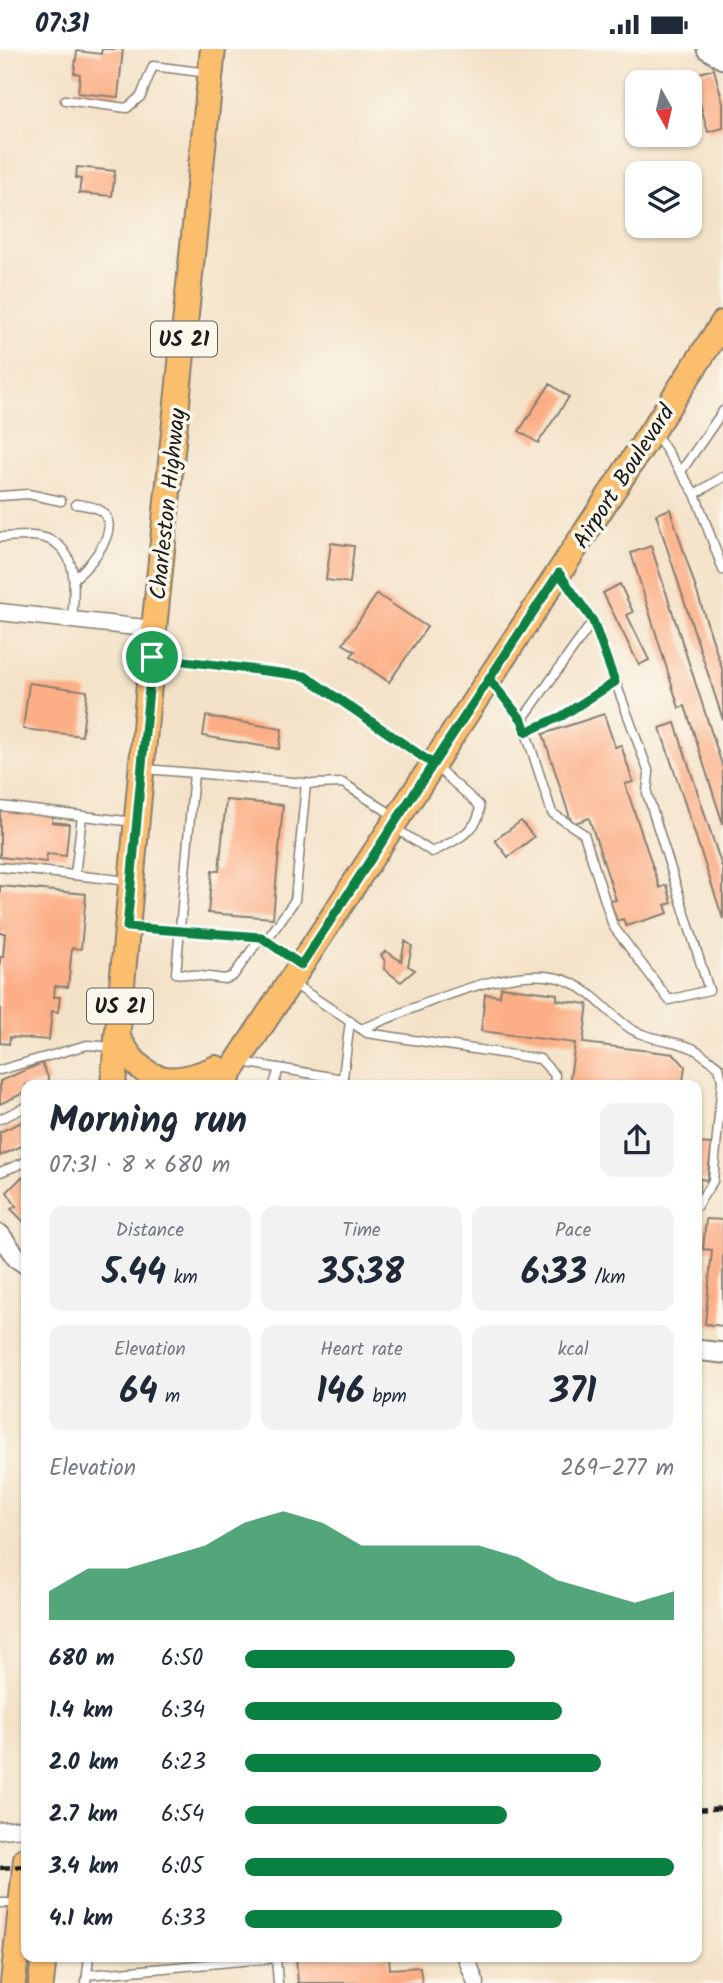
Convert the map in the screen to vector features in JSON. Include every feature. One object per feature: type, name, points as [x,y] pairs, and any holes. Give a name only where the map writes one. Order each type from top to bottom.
[{"type":"main road","name":"Charleston Highway","points":[[113,1080],[154,629],[212,61]]},
{"type":"main road","name":"Airport Boulevard","points":[[225,1070],[296,973],[723,323]]},
{"type":"main road","points":[[117,1042],[132,1062],[165,1080]]},
{"type":"main road","points":[[178,1080],[225,1070]]},
{"type":"main road","points":[[13,1983],[10,1903],[21,1873]]},
{"type":"main road","points":[[41,1983],[43,1962]]},
{"type":"street","points":[[707,49],[723,59]]},
{"type":"street","points":[[0,612],[154,629]]},
{"type":"street","points":[[3,1244],[21,1260]]},
{"type":"street","points":[[702,1351],[723,1353]]},
{"type":"street","points":[[0,1830],[21,1828]]},
{"type":"street","points":[[468,1962],[476,1983]]},
{"type":"lane","points":[[65,100],[127,108],[141,96],[153,66],[212,61]]},
{"type":"lane","points":[[682,470],[723,411]]},
{"type":"lane","points":[[653,430],[682,470],[695,494],[723,570]]},
{"type":"lane","points":[[695,494],[723,477]]},
{"type":"lane","points":[[0,496],[28,494],[61,501]]},
{"type":"lane","points":[[75,578],[101,551],[107,527],[106,518],[98,509],[76,504]]},
{"type":"lane","points":[[0,537],[51,540],[62,549],[75,578],[72,620]]},
{"type":"lane","points":[[489,679],[522,720],[552,813],[584,834],[612,926],[669,1000],[709,990],[648,793],[649,773],[593,621],[559,573]]},
{"type":"lane","points":[[522,720],[593,621]]},
{"type":"lane","points":[[141,769],[306,783],[343,783],[432,852],[459,839],[479,817],[479,805],[433,764],[305,676],[152,657]]},
{"type":"lane","points":[[526,732],[562,716],[615,682]]},
{"type":"lane","points":[[194,773],[176,972],[225,979],[233,976],[295,900],[306,783]]},
{"type":"lane","points":[[0,806],[137,822]]},
{"type":"lane","points":[[75,875],[82,815]]},
{"type":"lane","points":[[0,867],[131,881]]},
{"type":"lane","points":[[127,927],[263,939],[296,973],[350,1021],[368,1033],[540,1059],[555,1075],[554,1080]]},
{"type":"lane","points":[[361,1029],[463,990],[510,977],[549,976],[570,981],[592,995],[631,1028],[654,1040],[692,1048],[719,1067],[722,1081],[712,1181],[702,1197]]},
{"type":"lane","points":[[342,1080],[350,1021]]},
{"type":"lane","points":[[0,1070],[87,1045],[117,1042]]},
{"type":"lane","points":[[275,1080],[279,1068]]},
{"type":"lane","points":[[225,1070],[279,1068],[333,1080]]},
{"type":"lane","points":[[0,1119],[21,1109]]},
{"type":"lane","points":[[0,1172],[21,1164]]},
{"type":"lane","points":[[87,1979],[233,1962]]},
{"type":"lane","points":[[276,1962],[278,1983]]},
{"type":"shaded area","points":[[20,1903],[13,1983],[0,1983],[0,1905]]},
{"type":"building","points":[[102,49],[123,49],[118,97],[78,93],[80,74],[74,73],[77,51],[101,54]]},
{"type":"building","points":[[714,69],[723,103],[723,128],[708,132],[702,111],[702,72]]},
{"type":"building","points":[[77,167],[115,171],[112,196],[79,193],[81,179],[76,178]]},
{"type":"building","points":[[550,384],[569,397],[538,443],[519,431]]},
{"type":"building","points":[[670,509],[723,672],[723,720],[656,514]]},
{"type":"building","points":[[331,543],[354,546],[350,583],[326,580]]},
{"type":"building","points":[[651,546],[723,768],[723,824],[685,706],[679,708],[631,553]]},
{"type":"building","points":[[620,584],[633,612],[627,615],[649,660],[639,665],[603,593]]},
{"type":"building","points":[[377,594],[427,627],[389,682],[351,656],[355,651],[343,644]]},
{"type":"building","points":[[29,683],[87,691],[82,736],[23,729]]},
{"type":"building","points":[[604,714],[615,747],[621,745],[633,782],[625,784],[660,888],[667,885],[672,903],[665,905],[668,913],[626,926],[623,919],[617,921],[610,901],[616,900],[589,818],[572,824],[543,734]]},
{"type":"building","points":[[206,716],[282,729],[279,749],[203,736]]},
{"type":"building","points":[[675,723],[723,870],[723,919],[660,728]]},
{"type":"building","points":[[226,800],[283,805],[273,918],[208,913],[212,871],[219,871]]},
{"type":"building","points":[[0,810],[52,815],[52,822],[69,824],[66,856],[47,854],[46,862],[0,857]]},
{"type":"building","points":[[521,821],[534,837],[508,857],[495,840]]},
{"type":"building","points":[[0,886],[86,894],[81,949],[72,948],[68,987],[55,986],[54,997],[60,997],[58,1012],[52,1011],[49,1040],[10,1037],[9,1044],[0,1043],[0,957],[3,957],[5,933],[0,933]]},
{"type":"building","points":[[405,941],[412,946],[408,966],[415,970],[401,982],[384,969],[385,961],[381,955],[386,951],[401,961]]},
{"type":"building","points":[[501,987],[557,994],[557,1000],[588,1004],[583,1043],[674,1054],[685,1066],[683,1080],[570,1080],[575,1043],[481,1031],[485,994],[500,996]]},
{"type":"building","points":[[42,1063],[49,1080],[21,1080],[21,1094],[0,1104],[0,1081]]},
{"type":"building","points":[[21,1122],[21,1146],[0,1156],[0,1132]]},
{"type":"building","points":[[702,1143],[712,1144],[707,1180],[702,1179]]},
{"type":"building","points":[[21,1178],[21,1219],[11,1209],[16,1206],[7,1192]]},
{"type":"building","points":[[706,1219],[723,1220],[723,1326],[705,1324],[712,1250],[703,1249]]},
{"type":"building","points":[[296,1962],[389,1962],[390,1969],[420,1967],[422,1983],[298,1983]]},
{"type":"railway","points":[[702,1810],[723,1808]]},
{"type":"railway","points":[[0,1868],[21,1866]]},
{"type":"route","points":[[152,657],[127,927],[261,937],[301,965],[489,679],[522,720],[526,732],[562,716],[615,682],[593,621],[559,573],[489,679],[433,764],[305,676],[152,657]]}]
